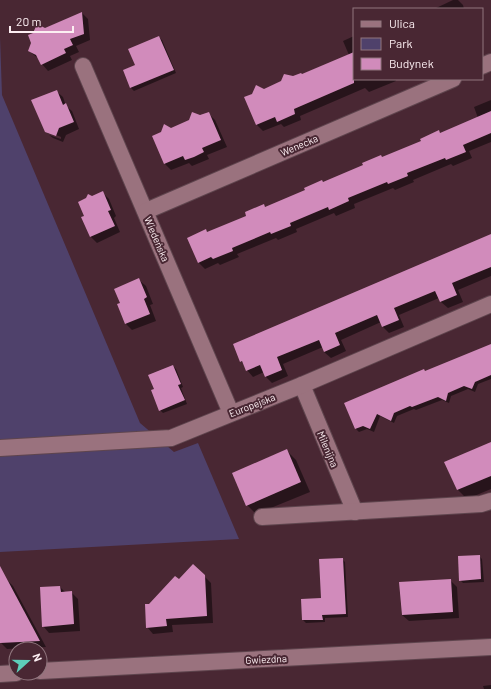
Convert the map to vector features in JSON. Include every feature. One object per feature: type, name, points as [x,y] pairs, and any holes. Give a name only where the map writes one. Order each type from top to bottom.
[{"type":"street","name":"Wiedeńska","points":[[83,66],[231,413]]},
{"type":"street","name":"Wenecka","points":[[146,212],[451,80]]},
{"type":"street","name":"Europejska","points":[[0,448],[171,438],[302,385],[491,304]]},
{"type":"street","name":"Milenijna","points":[[302,385],[355,512]]},
{"type":"street","points":[[262,517],[481,504],[491,501]]},
{"type":"street","name":"Gwiezdna","points":[[48,671],[491,647]]},
{"type":"green space","points":[[0,37],[2,95],[140,423],[174,452],[198,443],[239,539],[0,552]]},
{"type":"building","points":[[82,12],[84,34],[70,39],[73,45],[64,49],[66,53],[41,65],[36,55],[28,51],[31,43],[28,35],[33,33],[37,24],[45,28]]},
{"type":"building","points":[[159,36],[174,70],[130,88],[123,70],[135,65],[128,49]]},
{"type":"building","points":[[353,52],[354,83],[294,109],[295,114],[277,122],[275,117],[256,125],[244,97],[252,94],[256,85],[264,89],[281,81],[284,74],[293,76],[302,74]]},
{"type":"building","points":[[57,90],[63,105],[66,103],[74,122],[59,128],[56,136],[45,132],[31,100]]},
{"type":"building","points":[[491,111],[491,133],[463,145],[466,152],[446,160],[445,158],[407,173],[408,176],[388,184],[387,182],[348,198],[349,201],[329,210],[328,207],[290,223],[291,226],[271,234],[270,232],[232,248],[233,251],[213,259],[211,257],[198,263],[187,238],[206,229],[207,232],[246,216],[245,212],[264,204],[265,207],[305,190],[304,188],[322,180],[323,182],[363,165],[362,163],[381,155],[382,157],[421,141],[420,139],[439,130],[440,133]]},
{"type":"building","points":[[192,112],[200,115],[209,112],[221,140],[202,148],[204,152],[194,157],[185,160],[183,156],[164,164],[152,136],[161,132],[164,124],[171,128],[189,120]]},
{"type":"building","points":[[103,191],[111,210],[108,211],[115,226],[90,237],[81,217],[84,216],[78,202],[86,198],[88,194],[92,196]]},
{"type":"building","points":[[491,234],[491,267],[452,283],[457,295],[440,302],[435,291],[394,308],[399,320],[382,327],[377,315],[335,333],[340,345],[324,352],[319,340],[277,357],[282,370],[265,377],[260,365],[246,371],[242,361],[240,362],[233,344]]},
{"type":"building","points":[[139,278],[147,297],[144,299],[150,314],[125,324],[117,304],[120,303],[114,289]]},
{"type":"building","points":[[491,344],[491,375],[475,382],[472,389],[464,386],[448,393],[446,401],[438,397],[412,407],[410,406],[394,413],[391,421],[377,414],[370,429],[363,426],[355,429],[344,403],[424,369],[425,371]]},
{"type":"building","points":[[173,365],[181,384],[178,385],[185,400],[159,411],[151,390],[154,389],[148,375]]},
{"type":"building","points":[[491,442],[491,476],[457,490],[444,462]]},
{"type":"building","points":[[287,449],[301,482],[246,506],[232,473]]},
{"type":"building","points":[[480,555],[481,579],[459,581],[458,556]]},
{"type":"building","points":[[343,558],[346,614],[322,615],[323,620],[302,620],[301,599],[321,598],[319,559]]},
{"type":"building","points":[[193,564],[205,575],[207,616],[166,619],[167,626],[146,628],[145,604],[149,604],[175,576],[179,579]]},
{"type":"building","points":[[0,566],[40,641],[8,641],[8,643],[0,643]]},
{"type":"building","points":[[451,579],[453,612],[402,615],[399,582]]},
{"type":"building","points":[[60,586],[61,592],[72,591],[74,624],[42,627],[40,587]]}]
